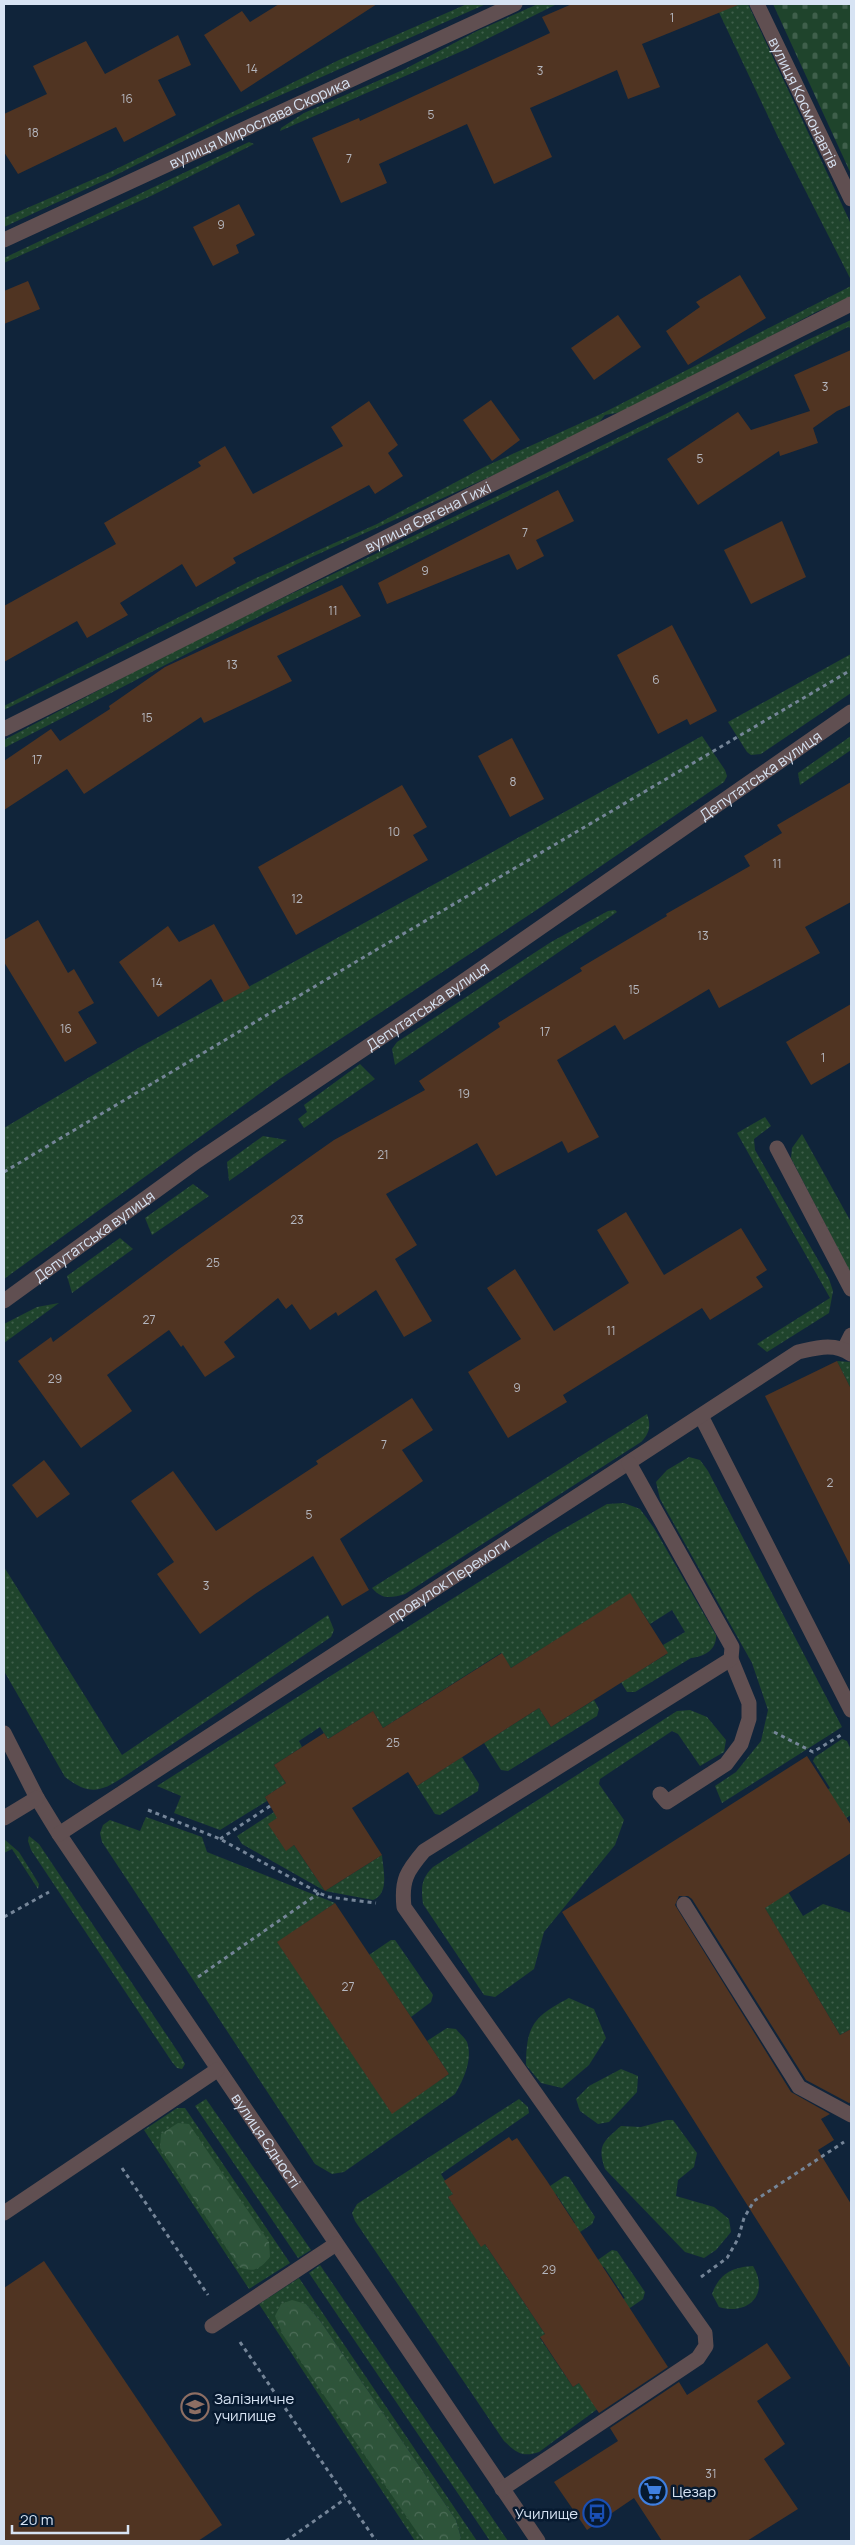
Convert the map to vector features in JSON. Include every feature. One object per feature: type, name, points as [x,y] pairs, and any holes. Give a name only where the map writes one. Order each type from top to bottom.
[{"type":"street","name":"вулиця Мирослава Скорика","points":[[4,240],[515,4]]},
{"type":"street","name":"вулиця Космонавтів","points":[[758,4],[851,199]]},
{"type":"street","name":"вулиця Євгена Гижі","points":[[4,729],[851,304]]},
{"type":"street","name":"Депутатська вулиця","points":[[4,1301],[197,1160],[419,1012],[851,712]]},
{"type":"street","points":[[777,1148],[851,1289]]},
{"type":"street","points":[[848,1351],[851,1334]]},
{"type":"street","name":"провулок Перемоги","points":[[59,1834],[117,1798],[798,1352],[824,1346],[848,1351]]},
{"type":"street","points":[[701,1416],[851,1710]]},
{"type":"street","points":[[629,1463],[732,1647],[731,1659],[749,1703],[750,1719],[741,1744],[726,1764],[666,1802],[660,1794]]},
{"type":"street","points":[[502,2489],[698,2358],[706,2346],[705,2333],[404,1907],[402,1889],[408,1869],[424,1851],[731,1659]]},
{"type":"street","name":"вулиця Єдності","points":[[4,1733],[37,1798],[59,1834],[217,2070],[538,2541]]},
{"type":"street","points":[[4,1818],[37,1798]]},
{"type":"street","points":[[684,1904],[799,2087],[851,2115]]},
{"type":"street","points":[[4,2213],[217,2070]]},
{"type":"street","points":[[212,2326],[336,2244]]},
{"type":"path","points":[[4,1172],[851,670]]},
{"type":"path","points":[[750,1719],[813,1752],[844,1734]]},
{"type":"path","points":[[117,1798],[220,1839],[319,1894],[404,1907]]},
{"type":"path","points":[[220,1839],[270,1806]]},
{"type":"path","points":[[4,1918],[48,1892]]},
{"type":"path","points":[[198,1976],[319,1894]]},
{"type":"path","points":[[677,2294],[727,2258],[738,2239],[744,2218],[754,2201],[847,2140]]},
{"type":"path","points":[[286,2541],[346,2498]]},
{"type":"green space","points":[[467,4],[486,4],[227,119],[112,177],[4,227],[4,218],[110,172],[339,60]]},
{"type":"green space","points":[[538,4],[557,4],[469,48],[280,131],[281,128],[304,113],[405,69],[477,31]]},
{"type":"green space","points":[[715,4],[748,4],[851,224],[851,280],[777,135]]},
{"type":"green space","points":[[773,4],[851,4],[851,174]]},
{"type":"green space","points":[[249,142],[254,144],[153,195],[4,263],[4,258]]},
{"type":"green space","points":[[851,286],[851,297],[816,312],[633,410],[605,415],[597,425],[583,435],[305,560],[4,710],[4,706],[254,579],[377,524],[486,466],[603,413]]},
{"type":"green space","points":[[851,320],[851,328],[848,327],[589,457],[266,613],[4,748],[4,740],[198,638],[546,473],[666,414],[805,341]]},
{"type":"green space","points":[[851,654],[851,693],[761,754],[751,755],[747,752],[728,722]]},
{"type":"green space","points":[[702,736],[725,770],[727,776],[724,782],[541,907],[281,1078],[4,1279],[4,1128],[140,1047]]},
{"type":"green space","points":[[851,736],[851,750],[800,785],[798,773]]},
{"type":"green space","points":[[615,910],[617,912],[395,1065],[392,1049],[397,1042],[551,942],[608,911]]},
{"type":"green space","points":[[360,1064],[375,1079],[304,1128],[298,1119],[307,1112],[304,1105]]},
{"type":"green space","points":[[765,1117],[771,1126],[754,1139],[755,1150],[829,1279],[833,1291],[829,1313],[767,1352],[757,1344],[830,1298],[737,1133]]},
{"type":"green space","points":[[802,1134],[851,1222],[851,1274],[791,1158],[792,1148]]},
{"type":"green space","points":[[263,1136],[287,1140],[229,1181],[227,1162]]},
{"type":"green space","points":[[193,1184],[209,1196],[152,1235],[145,1218]]},
{"type":"green space","points":[[120,1238],[133,1249],[72,1293],[67,1276]]},
{"type":"green space","points":[[59,1303],[4,1343],[4,1324],[37,1307]]},
{"type":"green space","points":[[837,1361],[851,1362],[851,1389]]},
{"type":"green space","points":[[647,1414],[649,1429],[641,1442],[405,1594],[387,1597],[379,1595],[372,1588]]},
{"type":"green space","points":[[689,1457],[700,1460],[708,1471],[842,1727],[722,1803],[715,1786],[736,1772],[761,1741],[768,1710],[752,1663],[660,1499],[656,1482],[667,1470]]},
{"type":"green space","points":[[624,1503],[640,1509],[654,1528],[716,1635],[714,1645],[709,1652],[691,1658],[635,1692],[627,1692],[621,1682],[667,1654],[663,1645],[685,1632],[672,1610],[650,1624],[630,1594],[511,1668],[501,1653],[383,1728],[373,1711],[328,1739],[320,1727],[299,1741],[302,1747],[274,1765],[286,1783],[265,1797],[267,1801],[220,1830],[174,1813],[181,1796],[157,1786],[553,1535],[607,1504]]},
{"type":"green space","points":[[4,1567],[122,1755],[328,1615],[334,1630],[331,1637],[131,1772],[106,1787],[91,1790],[75,1784],[65,1777],[4,1671]]},
{"type":"green space","points":[[594,1700],[599,1709],[597,1716],[508,1771],[501,1770],[484,1743],[539,1708],[551,1727]]},
{"type":"green space","points":[[690,1710],[707,1717],[726,1740],[724,1752],[700,1766],[678,1734],[672,1731],[600,1779],[599,1784],[624,1820],[615,1845],[544,1932],[534,1969],[495,1997],[484,1995],[423,1904],[422,1893],[426,1875],[433,1867],[677,1711]]},
{"type":"green space","points":[[842,1739],[847,1741],[851,1750],[851,1815],[775,1862],[774,1869],[803,1916],[823,1904],[851,1913],[851,2029],[840,2035],[731,1851],[830,1788],[813,1761],[815,1757]]},
{"type":"green space","points":[[462,1757],[479,1784],[478,1791],[440,1815],[435,1814],[417,1786]]},
{"type":"green space","points":[[274,1812],[278,1818],[286,1850],[294,1845],[325,1891],[242,1844],[237,1836]]},
{"type":"green space","points":[[146,1817],[202,1837],[207,1852],[335,1903],[278,1942],[392,2113],[449,2074],[427,2041],[447,2028],[456,2029],[466,2040],[469,2048],[467,2069],[455,2094],[344,2172],[332,2174],[315,2164],[102,1842],[100,1833],[103,1825],[110,1820],[140,1831]]},
{"type":"green space","points":[[29,1836],[39,1844],[180,2055],[185,2064],[182,2069],[177,2068],[172,2062],[31,1850],[28,1841]]},
{"type":"green space","points":[[4,1839],[19,1852],[39,1884],[38,1889],[12,1849],[4,1853]]},
{"type":"green space","points":[[382,1855],[384,1887],[378,1897],[373,1900],[325,1891]]},
{"type":"green space","points":[[391,1940],[395,1940],[433,1995],[431,2002],[411,2017],[369,1955]]},
{"type":"green space","points":[[569,1998],[594,2009],[606,2038],[589,2065],[562,2088],[541,2083],[526,2065],[526,2051],[531,2031],[540,2016]]},
{"type":"green space","points":[[621,2069],[638,2076],[637,2092],[609,2122],[598,2124],[580,2111],[576,2099],[589,2086]]},
{"type":"green space","points":[[206,2099],[311,2250],[298,2258],[195,2106]]},
{"type":"green space","points":[[519,2099],[528,2107],[529,2113],[441,2174],[453,2194],[448,2197],[481,2246],[485,2244],[545,2334],[540,2338],[573,2387],[579,2383],[656,2366],[539,2452],[533,2454],[520,2453],[504,2441],[355,2221],[352,2213],[357,2204]]},
{"type":"green space","points":[[177,2108],[185,2108],[290,2263],[249,2289],[144,2130]],"holes":[[[189,2124],[239,2267],[229,2251]]]},
{"type":"green space","points":[[673,2120],[697,2153],[694,2167],[678,2180],[676,2196],[714,2207],[729,2219],[731,2232],[716,2250],[704,2258],[685,2252],[605,2169],[602,2154],[603,2144],[621,2126],[641,2127]]},
{"type":"green space","points":[[178,2123],[189,2124],[269,2242],[270,2257],[260,2267],[249,2270],[239,2267],[160,2148],[161,2134]]},
{"type":"green space","points":[[565,2176],[569,2177],[595,2217],[592,2224],[574,2236],[569,2227],[575,2223],[556,2194],[550,2198],[544,2190]]},
{"type":"green space","points":[[612,2250],[617,2251],[645,2292],[643,2299],[624,2312],[618,2303],[625,2298],[604,2267],[592,2264]]},
{"type":"green space","points":[[320,2265],[508,2541],[490,2541],[309,2273]]},
{"type":"green space","points":[[753,2266],[758,2276],[759,2285],[753,2300],[739,2308],[719,2307],[712,2294],[718,2281],[733,2270]]},
{"type":"green space","points":[[299,2278],[477,2541],[459,2541],[461,2538],[456,2520],[321,2322],[306,2304],[419,2535],[424,2541],[415,2541],[259,2304]]},
{"type":"green space","points":[[292,2300],[306,2304],[321,2322],[456,2520],[461,2538],[459,2541],[424,2541],[419,2535],[283,2335],[275,2316],[281,2304]]},
{"type":"building","points":[[279,4],[377,4],[241,92],[204,35],[242,11],[250,22]]},
{"type":"building","points":[[572,4],[738,5],[642,44],[660,87],[628,99],[617,70],[530,108],[552,157],[494,184],[467,124],[379,164],[387,183],[341,203],[312,138],[359,118],[360,121],[550,33],[542,17]]},
{"type":"building","points":[[178,35],[191,65],[158,80],[176,115],[124,142],[116,127],[18,174],[4,152],[4,114],[47,94],[33,66],[86,41],[105,74]]},
{"type":"building","points":[[239,204],[255,235],[236,245],[239,253],[213,266],[193,227]]},
{"type":"building","points":[[740,275],[766,318],[688,365],[666,331],[700,307],[696,302]]},
{"type":"building","points":[[28,281],[40,309],[4,324],[4,291]]},
{"type":"building","points":[[618,315],[641,347],[594,380],[571,348]]},
{"type":"building","points":[[851,350],[851,405],[837,411],[813,428],[818,443],[780,456],[779,451],[698,505],[667,459],[738,412],[751,430],[810,411],[794,375]]},
{"type":"building","points":[[491,400],[520,440],[492,461],[463,420]]},
{"type":"building","points":[[369,401],[398,445],[388,453],[403,476],[375,494],[369,485],[233,558],[236,563],[196,587],[182,564],[120,603],[128,615],[87,638],[77,621],[4,662],[4,606],[116,544],[104,523],[201,466],[198,462],[225,446],[253,494],[343,446],[331,427]]},
{"type":"building","points":[[558,490],[574,521],[536,540],[544,556],[517,570],[509,554],[387,604],[378,583]]},
{"type":"building","points":[[782,521],[806,577],[751,604],[724,550]]},
{"type":"building","points":[[342,585],[361,616],[277,656],[292,681],[204,723],[201,717],[84,794],[67,769],[4,810],[4,761],[51,729],[60,741],[110,709],[109,706],[165,667]]},
{"type":"building","points":[[672,625],[717,711],[690,725],[687,719],[658,734],[617,655]]},
{"type":"building","points":[[512,738],[544,799],[510,817],[478,756]]},
{"type":"building","points":[[851,782],[851,902],[805,927],[820,953],[719,1008],[709,989],[624,1040],[615,1025],[557,1060],[599,1137],[568,1153],[562,1141],[496,1176],[477,1143],[386,1194],[417,1245],[395,1259],[432,1321],[404,1337],[376,1290],[338,1316],[336,1312],[310,1330],[292,1304],[286,1309],[278,1298],[224,1342],[235,1357],[205,1377],[183,1345],[181,1347],[169,1330],[107,1375],[132,1411],[81,1448],[18,1361],[51,1337],[53,1342],[179,1249],[334,1140],[425,1090],[419,1081],[500,1027],[498,1023],[582,971],[580,968],[667,916],[666,914],[750,866],[744,856],[782,833],[777,825]]},
{"type":"building","points":[[402,785],[427,827],[413,835],[428,860],[296,935],[258,867]]},
{"type":"building","points":[[38,920],[68,973],[74,969],[94,1003],[78,1012],[97,1043],[65,1062],[4,962],[4,940]]},
{"type":"building","points":[[214,924],[250,988],[224,1002],[211,979],[158,1017],[119,962],[168,926],[179,942]]},
{"type":"building","points":[[851,1004],[851,1062],[811,1085],[786,1042]]},
{"type":"building","points":[[626,1212],[664,1275],[741,1228],[767,1270],[756,1277],[763,1287],[710,1320],[702,1308],[563,1395],[567,1402],[508,1438],[468,1372],[521,1339],[487,1288],[515,1269],[554,1331],[629,1283],[597,1230]]},
{"type":"building","points":[[837,1361],[851,1389],[851,1567],[765,1396]]},
{"type":"building","points":[[412,1398],[433,1430],[402,1450],[423,1481],[340,1539],[369,1590],[342,1606],[313,1556],[255,1594],[200,1634],[157,1574],[174,1562],[131,1501],[173,1471],[216,1531],[318,1464],[316,1461]]},
{"type":"building","points":[[44,1460],[70,1494],[37,1518],[12,1485]]},
{"type":"building","points":[[630,1593],[668,1653],[551,1727],[539,1708],[417,1786],[408,1772],[352,1808],[382,1855],[325,1891],[294,1845],[286,1851],[268,1824],[277,1818],[265,1797],[286,1783],[274,1765],[324,1733],[328,1739],[373,1711],[383,1728],[502,1653],[511,1668]]},
{"type":"building","points":[[807,1756],[851,1825],[851,1853],[765,1908],[840,2035],[851,2029],[851,2102],[849,2103],[806,2080],[692,1899],[688,1896],[679,1896],[675,1905],[791,2092],[830,2114],[821,2119],[834,2140],[818,2150],[851,2204],[851,2369],[562,1912]]},
{"type":"building","points":[[335,1903],[449,2074],[392,2114],[277,1942]]},
{"type":"building","points":[[509,2137],[512,2141],[517,2138],[547,2181],[668,2367],[599,2413],[579,2383],[573,2387],[540,2337],[545,2334],[485,2244],[481,2247],[448,2197],[453,2194],[444,2181]]},
{"type":"building","points":[[44,2261],[222,2525],[198,2541],[4,2541],[4,2288]]},
{"type":"building","points":[[767,2343],[791,2378],[757,2401],[785,2444],[764,2459],[798,2509],[747,2541],[662,2541],[634,2498],[587,2530],[554,2482],[618,2441],[610,2428],[679,2382],[687,2395]]},
{"type":"place","name":"Залізничне училище","points":[[195,2407]]},
{"type":"place","name":"Цезар","points":[[653,2491]]},
{"type":"place","name":"Училище","points":[[597,2513]]}]
